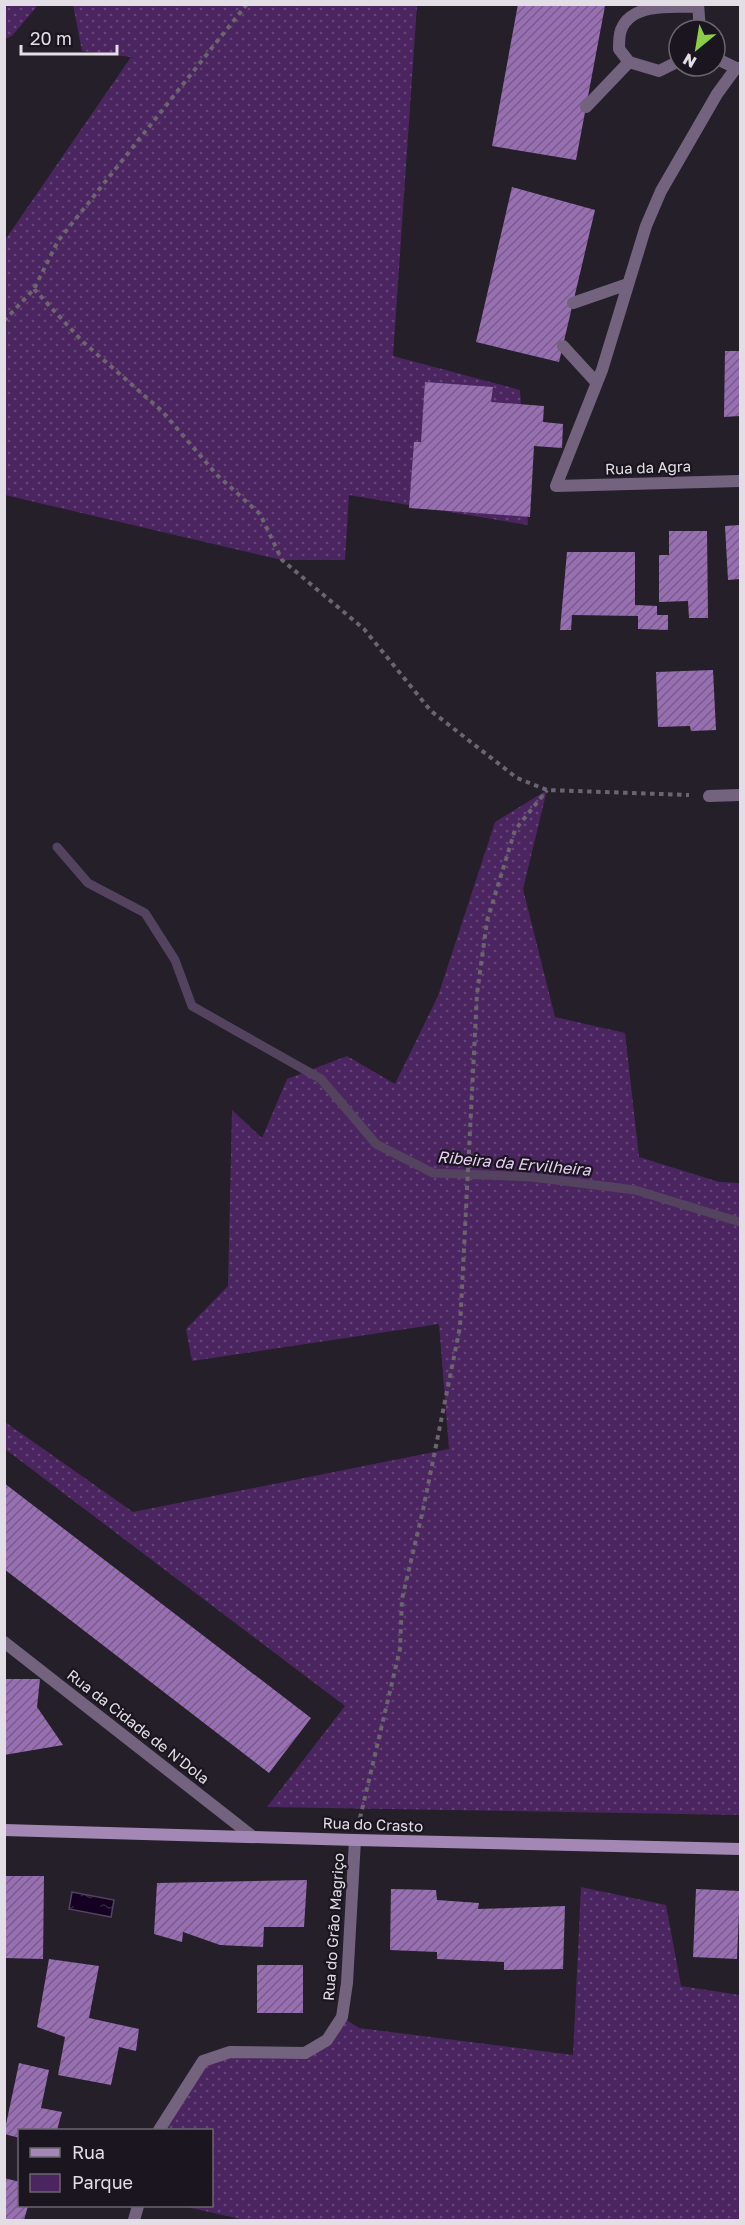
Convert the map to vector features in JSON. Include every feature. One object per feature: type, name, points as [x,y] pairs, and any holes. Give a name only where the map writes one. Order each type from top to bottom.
[{"type":"street","points":[[667,66],[659,70],[629,62],[619,48],[621,28],[637,12],[657,8],[698,6]]},
{"type":"street","points":[[586,107],[629,62]]},
{"type":"street","points":[[563,346],[596,382],[646,226],[661,191],[717,94],[738,68]]},
{"type":"street","points":[[573,303],[628,284]]},
{"type":"street","name":"Rua da Agra","points":[[596,382],[556,486],[741,481]]},
{"type":"street","points":[[709,796],[741,795]]},
{"type":"street","name":"Rua da Cidade de N'Dola","points":[[4,1642],[252,1836]]},
{"type":"street","name":"Rua do Crasto","points":[[4,1830],[741,1849]]},
{"type":"street","name":"Rua do Grão Magriço","points":[[160,2129],[203,2061],[230,2052],[305,2054],[327,2040],[342,2017],[351,1934],[355,1840]]},
{"type":"path","points":[[4,321],[34,290],[58,241],[247,4]]},
{"type":"path","points":[[34,290],[83,342],[162,411],[217,475],[260,514],[282,560],[364,629],[431,711],[517,778],[547,790],[709,796]]},
{"type":"path","points":[[355,1840],[400,1649],[402,1599],[423,1510],[460,1328],[477,994],[487,921],[515,830],[547,790]]},
{"type":"green space","points":[[5,4],[38,5],[12,36],[5,39]]},
{"type":"green space","points":[[73,5],[417,5],[393,356],[520,390],[528,525],[349,495],[345,560],[282,560],[5,495],[5,240],[131,57],[82,51]]},
{"type":"green space","points":[[547,790],[523,889],[555,1017],[625,1033],[639,1157],[719,1182],[740,1183],[740,1815],[267,1807],[345,1706],[5,1449],[5,1422],[133,1512],[449,1449],[439,1324],[192,1361],[186,1329],[228,1286],[232,1110],[262,1138],[287,1079],[347,1056],[395,1084],[438,996],[495,822]]},
{"type":"green space","points":[[581,1887],[666,1905],[681,1986],[740,1995],[740,2220],[245,2220],[186,2207],[213,2207],[213,2129],[160,2129],[203,2061],[230,2052],[305,2053],[342,2017],[359,2028],[573,2055]]},
{"type":"water","points":[[72,1892],[114,1900],[111,1917],[69,1909]]},
{"type":"building","points":[[518,4],[605,6],[576,160],[492,146]]},
{"type":"building","points":[[512,187],[595,210],[559,362],[476,342]]},
{"type":"building","points":[[725,351],[740,351],[740,416],[724,417]]},
{"type":"building","points":[[425,382],[493,387],[491,402],[544,406],[543,422],[563,424],[562,448],[534,446],[530,517],[409,508],[414,442],[421,442]]},
{"type":"building","points":[[740,525],[740,579],[728,580],[725,526]]},
{"type":"building","points":[[669,531],[707,531],[708,618],[689,618],[688,601],[659,602],[659,555],[669,555]]},
{"type":"building","points":[[567,552],[635,552],[635,605],[657,606],[657,615],[668,615],[668,630],[638,629],[638,616],[572,615],[571,630],[560,630]]},
{"type":"building","points":[[713,670],[716,730],[691,731],[690,726],[658,727],[656,672]]},
{"type":"building","points":[[4,1483],[311,1718],[269,1773],[4,1569]]},
{"type":"building","points":[[4,1679],[40,1679],[37,1707],[63,1745],[4,1755]]},
{"type":"building","points":[[4,1876],[44,1876],[43,1959],[4,1958]]},
{"type":"building","points":[[307,1880],[304,1927],[264,1927],[263,1947],[220,1945],[183,1932],[182,1942],[154,1934],[157,1883]]},
{"type":"building","points":[[391,1889],[436,1890],[437,1900],[479,1903],[478,1909],[565,1906],[563,1969],[504,1970],[504,1962],[437,1959],[437,1952],[390,1950]]},
{"type":"building","points":[[696,1889],[740,1891],[737,1959],[693,1957]]},
{"type":"building","points":[[49,1959],[99,1966],[89,2018],[139,2029],[136,2051],[119,2047],[111,2085],[58,2075],[65,2037],[37,2027]]},
{"type":"building","points":[[257,1965],[303,1965],[303,2013],[257,2013]]},
{"type":"building","points":[[19,2063],[49,2070],[41,2108],[62,2112],[57,2129],[18,2129],[18,2138],[4,2134]]},
{"type":"building","points":[[4,2178],[18,2182],[18,2207],[28,2207],[24,2220],[4,2220]]},
{"type":"waterway","name":"Ribeira da Ervilheira","points":[[57,847],[88,883],[145,913],[175,960],[192,1006],[321,1079],[376,1144],[433,1173],[532,1177],[635,1190],[740,1222]]}]
